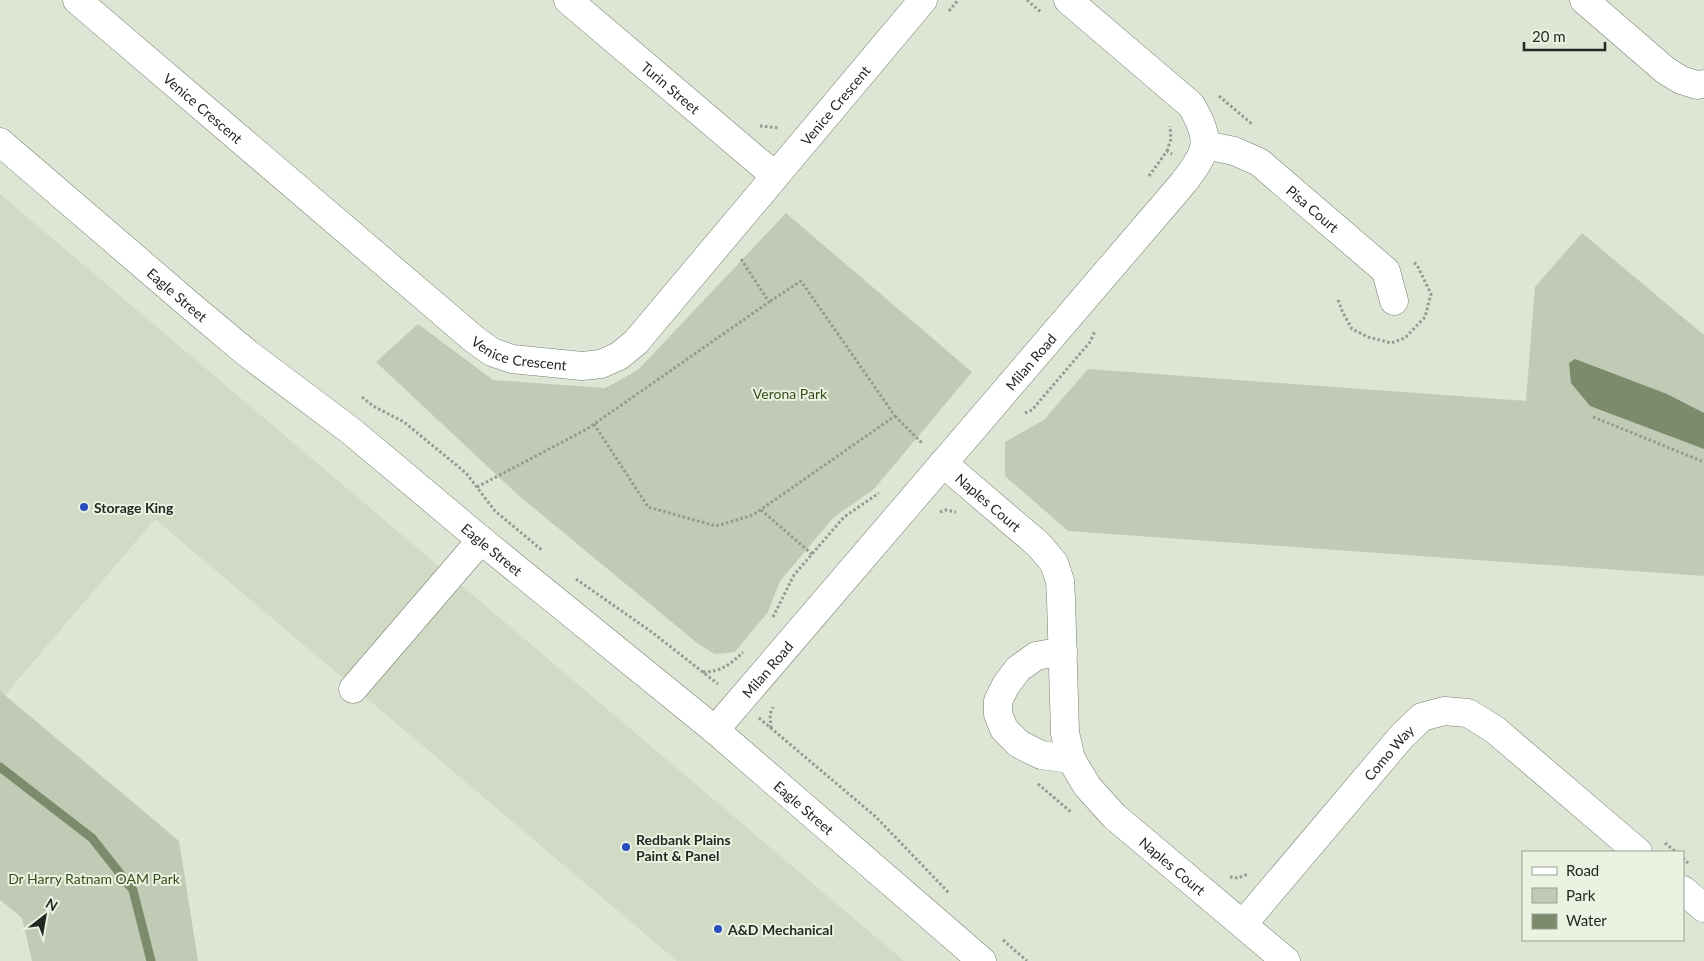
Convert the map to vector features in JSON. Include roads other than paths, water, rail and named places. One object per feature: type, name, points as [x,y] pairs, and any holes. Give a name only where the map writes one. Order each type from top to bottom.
[{"type":"street","name":"Venice Crescent","points":[[77,0],[475,340],[492,352],[512,359],[582,366],[601,364],[619,356],[636,342],[765,167],[923,0]]},
{"type":"street","name":"Turin Street","points":[[568,0],[765,167]]},
{"type":"street","points":[[1068,0],[1191,105],[1202,122],[1200,157]]},
{"type":"street","points":[[1584,0],[1665,70],[1681,80],[1697,85],[1704,84]]},
{"type":"street","name":"Eagle Street","points":[[0,142],[192,307],[351,431],[481,540],[715,730],[982,961]]},
{"type":"street","name":"Pisa Court","points":[[1200,157],[1234,151],[1259,162],[1386,270],[1394,301]]},
{"type":"street","name":"Milan Road","points":[[715,730],[943,463],[1200,157]]},
{"type":"street","name":"Naples Court","points":[[943,463],[1021,528],[1054,563],[1060,581],[1065,733],[1071,760],[1087,786],[1114,816],[1286,961]]},
{"type":"street","points":[[353,689],[481,540]]},
{"type":"street","points":[[1063,651],[1036,656],[1018,669],[1006,685],[998,701],[998,714],[1004,729],[1020,744],[1041,755],[1071,760]]},
{"type":"street","name":"Como Way","points":[[1242,924],[1402,736],[1422,717],[1444,711],[1468,713],[1494,729],[1649,846]]},
{"type":"street","points":[[1684,891],[1704,908]]},
{"type":"water","points":[[1575,359],[1667,394],[1704,413],[1704,449],[1590,406],[1571,383],[1569,363]]},
{"type":"waterway","points":[[0,767],[92,838],[133,890],[151,961]]},
{"type":"place","name":"Storage King","points":[[84,507]]},
{"type":"place","name":"Redbank Plains Paint & Panel","points":[[626,847]]},
{"type":"place","name":"A&D Mechanical","points":[[718,929]]},
{"type":"park label","name":"Verona Park","points":[[790,393]]},
{"type":"park label","name":"Dr Harry Ratnam OAM Park","points":[[94,878]]}]
